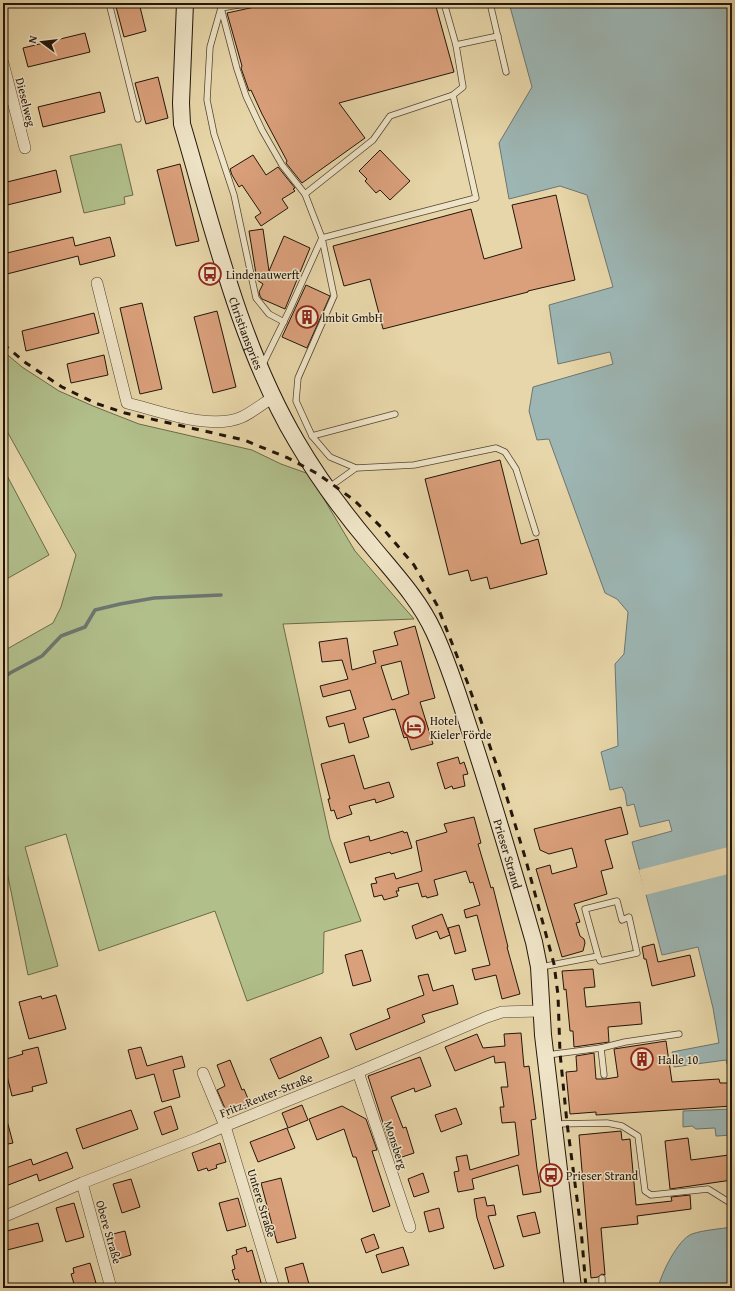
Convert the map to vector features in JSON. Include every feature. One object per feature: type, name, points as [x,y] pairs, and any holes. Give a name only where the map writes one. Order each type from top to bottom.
[{"type":"street","name":"Christianspries","points":[[185,3],[181,103],[182,124],[235,300],[260,370],[296,441],[328,488],[369,543]]},
{"type":"street","name":"Dieselweg","points":[[3,62],[24,148]]},
{"type":"street","points":[[97,283],[127,403],[192,420],[223,422],[243,417],[274,397]]},
{"type":"street","name":"Prieser Strand","points":[[369,543],[402,582],[427,617],[442,651],[490,788],[534,942],[539,967],[542,1035],[554,1124],[568,1288]]},
{"type":"street","name":"Fritz-Reuter-Straße","points":[[3,1217],[82,1183],[198,1138],[358,1072],[487,1017],[502,1012],[542,1011]]},
{"type":"street","name":"Monsberg","points":[[358,1072],[410,1227]]},
{"type":"street","name":"Untere Straße","points":[[203,1073],[225,1126],[274,1288]]},
{"type":"street","name":"Obere Straße","points":[[82,1183],[111,1288]]},
{"type":"lane","points":[[109,3],[138,119]]},
{"type":"lane","points":[[222,5],[250,3]]},
{"type":"lane","points":[[305,194],[373,140],[390,116],[453,95],[463,87],[456,45],[444,3]]},
{"type":"lane","points":[[490,3],[506,72]]},
{"type":"lane","points":[[222,5],[210,47],[207,100],[214,134],[234,195],[256,298],[269,314],[284,322]]},
{"type":"lane","points":[[222,5],[237,69],[246,96],[262,130],[282,165],[305,194],[322,238],[334,296],[298,378],[296,401],[312,436],[330,457],[356,468],[414,465],[496,448],[505,452],[516,469],[536,533]]},
{"type":"lane","points":[[456,45],[498,36]]},
{"type":"lane","points":[[322,238],[476,198],[453,95]]},
{"type":"lane","points":[[260,370],[284,322],[322,238]]},
{"type":"lane","points":[[312,436],[395,414]]},
{"type":"lane","points":[[328,488],[356,468]]},
{"type":"lane","points":[[617,901],[622,920],[629,917],[638,953],[600,961],[598,956],[585,909],[617,901]]},
{"type":"lane","points":[[539,967],[598,956]]},
{"type":"lane","points":[[545,1055],[601,1048],[625,1042],[679,1034]]},
{"type":"lane","points":[[601,1048],[604,1075]]},
{"type":"lane","points":[[554,1124],[607,1123],[622,1126],[638,1136],[645,1191],[652,1195],[708,1189],[732,1204]]},
{"type":"lane","points":[[602,1278],[602,1288]]},
{"type":"green space","points":[[121,144],[133,195],[124,197],[125,204],[84,213],[70,156]]},
{"type":"green space","points":[[3,351],[22,367],[59,391],[93,406],[139,424],[252,450],[281,464],[309,474],[355,551],[414,619],[283,624],[330,839],[361,921],[324,932],[323,973],[247,1001],[215,911],[99,951],[66,834],[25,847],[58,966],[28,975],[3,852],[3,651],[53,623],[61,607],[76,555],[3,424]]},
{"type":"green space","points":[[3,468],[49,555],[3,581]]},
{"type":"water","points":[[509,3],[732,3],[732,1081],[726,1060],[674,1067],[672,1052],[719,1043],[713,1008],[698,947],[662,955],[632,842],[672,831],[669,820],[640,827],[634,804],[627,806],[625,793],[622,787],[610,790],[601,752],[618,746],[615,664],[624,654],[628,612],[617,599],[605,593],[549,439],[537,440],[529,411],[533,387],[613,364],[610,352],[558,364],[549,305],[613,287],[587,195],[560,186],[509,199],[499,143],[532,87]]},
{"type":"water","points":[[732,1109],[732,1135],[716,1136],[715,1128],[696,1129],[692,1126],[683,1127],[683,1111]]},
{"type":"water","points":[[732,1227],[732,1288],[658,1288],[671,1258],[687,1237],[701,1232]]},
{"type":"pier","points":[[732,846],[732,873],[645,895],[639,870]]},
{"type":"building","points":[[115,3],[139,3],[146,31],[124,37]]},
{"type":"building","points":[[273,3],[435,3],[454,72],[339,103],[365,138],[302,183],[286,163],[287,161],[251,90],[249,91],[241,68],[242,66],[227,13]]},
{"type":"building","points":[[85,33],[90,52],[28,67],[23,48]]},
{"type":"building","points":[[158,77],[168,118],[146,124],[135,83]]},
{"type":"building","points":[[100,92],[105,112],[43,127],[38,107]]},
{"type":"building","points":[[380,150],[410,181],[390,200],[380,190],[376,193],[365,181],[367,179],[359,171]]},
{"type":"building","points":[[253,155],[266,175],[278,167],[295,188],[293,189],[295,191],[282,199],[288,208],[261,226],[255,217],[261,213],[242,185],[239,187],[230,169]]},
{"type":"building","points":[[180,164],[199,241],[176,246],[157,170]]},
{"type":"building","points":[[56,170],[61,192],[3,206],[3,183]]},
{"type":"building","points":[[556,195],[575,280],[383,329],[370,279],[344,286],[333,246],[471,209],[484,259],[522,248],[512,205]]},
{"type":"building","points":[[263,229],[269,271],[284,236],[310,248],[285,309],[262,299],[260,296],[259,292],[263,284],[257,280],[249,231]]},
{"type":"building","points":[[73,237],[75,246],[110,237],[115,256],[80,265],[78,256],[3,275],[3,254]]},
{"type":"building","name":"lmbit GmbH","points":[[306,285],[330,296],[307,348],[282,337]]},
{"type":"building","points":[[142,303],[162,389],[140,394],[120,308]]},
{"type":"building","points":[[217,311],[236,387],[213,393],[194,317]]},
{"type":"building","points":[[94,313],[99,333],[26,351],[22,331]]},
{"type":"building","points":[[104,355],[108,375],[71,383],[67,364]]},
{"type":"building","points":[[500,460],[521,544],[538,539],[547,574],[490,589],[487,577],[471,581],[468,570],[449,575],[425,479]]},
{"type":"building","points":[[415,626],[435,698],[420,702],[433,744],[411,750],[407,737],[404,738],[395,709],[363,718],[369,737],[349,743],[344,723],[329,727],[326,717],[356,709],[350,690],[323,697],[320,686],[348,679],[342,660],[322,662],[319,642],[347,638],[352,670],[376,663],[373,651],[398,645],[394,632]],"holes":[[[401,661],[409,694],[392,700],[381,666]]]},
{"type":"building","points":[[354,755],[364,789],[389,782],[394,797],[376,803],[375,799],[349,806],[352,814],[337,819],[334,810],[331,811],[328,799],[330,799],[321,764]]},
{"type":"building","points":[[458,757],[460,764],[464,762],[468,774],[463,775],[465,786],[453,789],[452,786],[445,789],[437,763]]},
{"type":"building","points":[[621,807],[628,834],[605,840],[613,868],[601,871],[607,894],[574,904],[580,922],[576,923],[580,936],[584,939],[585,943],[583,951],[562,957],[536,869],[550,865],[552,874],[577,867],[572,848],[549,854],[540,850],[534,829]]},
{"type":"building","points":[[474,817],[481,843],[478,844],[491,888],[493,887],[520,994],[502,999],[496,975],[475,980],[472,969],[490,965],[477,915],[466,918],[464,910],[480,905],[473,882],[470,883],[466,871],[434,880],[438,895],[427,898],[426,896],[422,897],[418,883],[398,888],[399,891],[396,891],[398,896],[384,900],[382,895],[374,897],[371,884],[377,883],[375,878],[394,873],[396,879],[422,871],[416,841],[447,832],[444,824]]},
{"type":"building","points":[[403,831],[404,833],[407,832],[412,848],[391,854],[390,852],[350,863],[344,843],[369,836],[370,841]]},
{"type":"building","points":[[442,914],[450,935],[440,939],[437,931],[416,939],[412,926]]},
{"type":"building","points":[[459,925],[466,951],[455,954],[448,928]]},
{"type":"building","points":[[654,944],[658,962],[690,955],[695,976],[652,986],[642,947]]},
{"type":"building","points":[[362,950],[371,981],[353,986],[345,955]]},
{"type":"building","points":[[593,969],[595,987],[584,988],[586,1007],[640,1002],[642,1024],[608,1027],[609,1042],[574,1047],[573,1031],[570,1031],[566,989],[564,990],[562,971]]},
{"type":"building","points":[[428,974],[433,991],[453,985],[458,1004],[422,1015],[425,1022],[356,1050],[350,1034],[390,1018],[387,1009],[424,995],[418,976]]},
{"type":"building","points":[[56,995],[66,1029],[29,1039],[19,1002],[41,996],[42,999]]},
{"type":"building","points":[[521,1033],[524,1067],[529,1066],[536,1119],[531,1120],[541,1192],[523,1195],[518,1165],[472,1179],[474,1189],[458,1192],[454,1172],[459,1171],[456,1157],[467,1155],[470,1170],[519,1155],[515,1122],[502,1123],[500,1107],[504,1107],[501,1087],[508,1087],[505,1062],[495,1063],[494,1056],[455,1071],[445,1047],[477,1034],[483,1048],[505,1046],[504,1034]]},
{"type":"building","points":[[321,1037],[329,1057],[279,1079],[270,1059]]},
{"type":"building","points":[[666,1041],[672,1082],[719,1079],[720,1083],[730,1083],[732,1106],[596,1115],[596,1112],[570,1114],[566,1072],[577,1071],[576,1056],[594,1053],[596,1079],[618,1077],[614,1049]]},
{"type":"building","points":[[38,1047],[47,1083],[32,1087],[33,1091],[12,1096],[3,1060],[23,1054],[22,1051]]},
{"type":"building","points":[[141,1047],[147,1066],[182,1056],[185,1067],[173,1070],[180,1097],[162,1102],[154,1074],[136,1079],[128,1050]]},
{"type":"building","points":[[420,1057],[431,1086],[415,1092],[414,1088],[391,1097],[403,1128],[406,1127],[414,1153],[396,1159],[390,1145],[368,1076]]},
{"type":"building","points":[[230,1060],[242,1090],[244,1089],[251,1106],[228,1115],[217,1090],[225,1086],[217,1065]]},
{"type":"building","points":[[302,1105],[308,1120],[288,1128],[282,1113]]},
{"type":"building","points":[[171,1106],[178,1129],[162,1135],[154,1112]]},
{"type":"building","points":[[342,1106],[366,1119],[377,1150],[372,1151],[390,1206],[373,1212],[356,1157],[353,1157],[344,1129],[317,1140],[309,1119]]},
{"type":"building","points":[[456,1108],[462,1124],[441,1132],[435,1115]]},
{"type":"building","points":[[131,1110],[138,1129],[83,1149],[76,1129]]},
{"type":"building","points":[[3,1117],[6,1117],[13,1143],[3,1145]]},
{"type":"building","points":[[287,1128],[295,1148],[258,1162],[250,1142]]},
{"type":"building","points":[[621,1131],[622,1140],[630,1139],[636,1205],[672,1201],[671,1197],[690,1195],[691,1209],[637,1216],[638,1224],[601,1228],[605,1275],[602,1274],[598,1277],[591,1278],[579,1135]]},
{"type":"building","points":[[688,1138],[691,1160],[729,1155],[732,1180],[670,1189],[665,1141]]},
{"type":"building","points":[[220,1143],[226,1162],[216,1165],[217,1168],[208,1171],[207,1168],[198,1171],[192,1153]]},
{"type":"building","points":[[67,1152],[73,1168],[39,1181],[37,1174],[3,1187],[3,1169],[31,1159],[33,1165]]},
{"type":"building","points":[[423,1173],[429,1192],[414,1197],[408,1179]]},
{"type":"building","points":[[281,1178],[296,1238],[277,1243],[261,1183]]},
{"type":"building","points":[[131,1179],[140,1207],[122,1213],[113,1184]]},
{"type":"building","points":[[485,1197],[487,1206],[494,1205],[496,1215],[488,1216],[504,1266],[494,1269],[477,1218],[474,1199]]},
{"type":"building","points":[[238,1198],[246,1226],[227,1231],[219,1203]]},
{"type":"building","points":[[74,1203],[84,1237],[66,1242],[56,1208]]},
{"type":"building","points":[[439,1208],[444,1228],[429,1232],[424,1212]]},
{"type":"building","points":[[535,1212],[540,1233],[523,1237],[517,1216]]},
{"type":"building","points":[[38,1223],[43,1241],[3,1251],[3,1232]]},
{"type":"building","points":[[125,1231],[131,1255],[115,1260],[109,1235]]},
{"type":"building","points":[[374,1234],[379,1248],[366,1253],[361,1239]]},
{"type":"building","points":[[246,1247],[247,1252],[252,1250],[262,1286],[256,1288],[241,1288],[238,1279],[235,1280],[232,1270],[235,1269],[232,1256],[237,1254],[236,1250]]},
{"type":"building","points":[[403,1247],[409,1265],[382,1273],[376,1255]]},
{"type":"building","points":[[90,1263],[96,1283],[80,1288],[79,1286],[75,1287],[71,1274],[74,1273],[73,1268]]},
{"type":"building","points":[[303,1263],[309,1284],[290,1288],[285,1268]]},
{"type":"waterway","points":[[3,678],[42,656],[61,636],[85,627],[95,610],[154,598],[221,595]]},
{"type":"railway","points":[[3,344],[26,363],[62,387],[95,403],[125,413],[244,440],[288,458],[318,474],[354,500],[385,531],[414,565],[437,605],[468,684],[500,775],[525,857],[554,964],[558,995],[560,1053],[567,1123],[581,1229],[586,1288]]},
{"type":"place","name":"Lindenauwerft","points":[[210,274]]},
{"type":"place","name":"lmbit GmbH","points":[[307,317]]},
{"type":"place","name":"Hotel Kieler Förde","points":[[414,727]]},
{"type":"place","name":"Halle 10","points":[[642,1059]]},
{"type":"place","name":"Prieser Strand","points":[[551,1175]]}]
